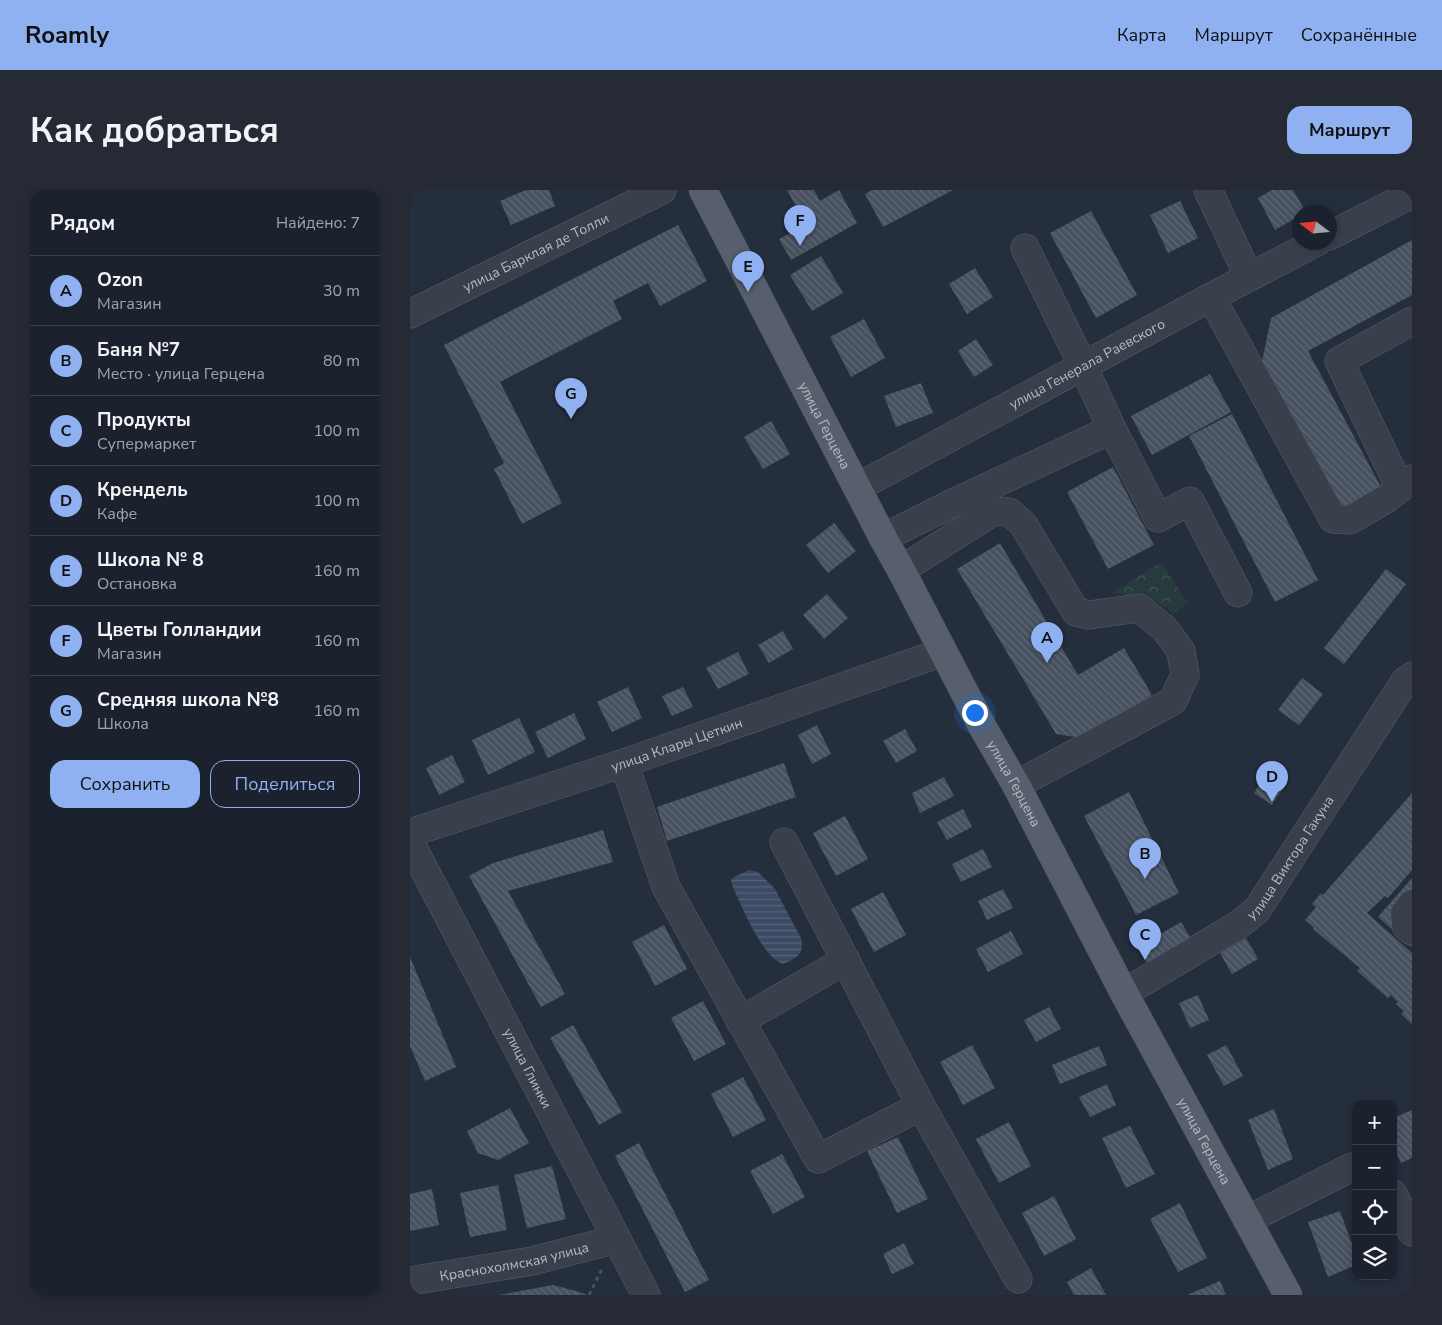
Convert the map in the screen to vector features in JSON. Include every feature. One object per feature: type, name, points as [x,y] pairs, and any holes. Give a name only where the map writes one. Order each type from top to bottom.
[{"type":"main road","name":"улица Герцена","points":[[703,190],[982,726],[1016,785],[1124,993],[1288,1295]]},
{"type":"street","name":"улица Барклая де Толли","points":[[410,314],[662,190]]},
{"type":"street","points":[[1208,190],[1249,277]]},
{"type":"street","points":[[1337,232],[1412,194]]},
{"type":"street","points":[[1025,248],[1112,429],[1158,518],[1190,500],[1238,593]]},
{"type":"street","name":"улица Генерала Раевского","points":[[858,487],[1301,250]]},
{"type":"street","points":[[1211,297],[1334,519],[1350,520],[1386,499],[1406,483],[1339,361],[1412,321]]},
{"type":"street","points":[[883,538],[1112,429]]},
{"type":"street","points":[[902,570],[994,511],[1009,512],[1023,524],[1076,612],[1089,615],[1139,608],[1164,628],[1181,651],[1185,675],[1173,702],[1016,785]]},
{"type":"street","name":"улица Клары Цеткин","points":[[410,833],[624,763],[943,652]]},
{"type":"street","name":"улица Виктора Гакуна","points":[[1124,993],[1238,925],[1257,910],[1405,681],[1412,676]]},
{"type":"street","points":[[624,763],[666,887],[818,1159],[921,1106]]},
{"type":"street","name":"улица Глинки","points":[[410,842],[646,1295]]},
{"type":"street","points":[[784,842],[921,1106],[1018,1279]]},
{"type":"street","points":[[1412,904],[1405,913],[1406,926],[1412,931]]},
{"type":"street","points":[[740,1021],[846,960]]},
{"type":"street","points":[[1247,1220],[1352,1167]]},
{"type":"street","points":[[1397,1202],[1412,1232]]},
{"type":"street","name":"Краснохолмская улица","points":[[410,1281],[532,1261],[617,1239]]},
{"type":"path","points":[[589,1295],[595,1284]]},
{"type":"green space","points":[[1161,562],[1188,603],[1172,614],[1153,601],[1112,593]]},
{"type":"water","points":[[749,870],[758,872],[775,889],[801,938],[802,948],[798,955],[783,964],[767,952],[753,929],[732,885],[731,880],[734,877]]},
{"type":"building","points":[[526,190],[549,190],[555,206],[511,225],[500,201]]},
{"type":"building","points":[[787,190],[814,190],[820,201],[839,190],[857,223],[791,260],[779,239],[806,225]]},
{"type":"building","points":[[872,190],[953,190],[883,227],[865,194]]},
{"type":"building","points":[[1272,190],[1293,190],[1302,205],[1292,205],[1292,220],[1275,230],[1258,198]]},
{"type":"building","points":[[1180,201],[1198,238],[1168,253],[1150,215]]},
{"type":"building","points":[[1091,211],[1137,295],[1096,318],[1050,233]]},
{"type":"building","points":[[678,225],[707,281],[660,306],[648,283],[613,301],[622,319],[500,382],[562,503],[522,524],[494,469],[504,463],[444,345]]},
{"type":"building","points":[[1412,240],[1412,295],[1308,351],[1381,487],[1340,512],[1261,366],[1271,318]]},
{"type":"building","points":[[821,256],[843,293],[812,311],[790,275]]},
{"type":"building","points":[[975,268],[993,297],[967,314],[949,284]]},
{"type":"building","points":[[864,319],[885,358],[851,377],[830,337]]},
{"type":"building","points":[[976,339],[993,365],[974,377],[958,351]]},
{"type":"building","points":[[1210,374],[1231,412],[1152,455],[1131,416]]},
{"type":"building","points":[[921,383],[933,413],[896,427],[884,396]]},
{"type":"building","points":[[1232,414],[1318,580],[1275,602],[1189,436]]},
{"type":"building","points":[[771,421],[790,454],[763,469],[744,437]]},
{"type":"building","points":[[1113,467],[1154,545],[1108,569],[1067,492]]},
{"type":"building","points":[[834,523],[856,551],[828,573],[806,545]]},
{"type":"building","points":[[1000,543],[1078,675],[1124,648],[1152,695],[1081,738],[1056,734],[957,569]]},
{"type":"building","points":[[1386,569],[1406,584],[1344,664],[1324,648]]},
{"type":"building","points":[[827,594],[848,618],[824,639],[803,615]]},
{"type":"building","points":[[783,631],[793,649],[769,663],[758,645]]},
{"type":"building","points":[[738,652],[749,674],[718,689],[706,668]]},
{"type":"building","points":[[1302,678],[1323,694],[1299,725],[1278,710]]},
{"type":"building","points":[[628,687],[642,718],[612,732],[597,702]]},
{"type":"building","points":[[683,687],[693,707],[672,716],[662,696]]},
{"type":"building","points":[[574,713],[586,739],[548,758],[535,732]]},
{"type":"building","points":[[519,718],[535,752],[488,775],[472,740]]},
{"type":"building","points":[[817,725],[831,754],[812,764],[798,735]]},
{"type":"building","points":[[905,729],[917,751],[896,763],[883,741]]},
{"type":"building","points":[[452,755],[465,782],[439,795],[426,768]]},
{"type":"building","points":[[784,763],[796,797],[667,841],[657,807]]},
{"type":"building","points":[[1268,771],[1287,783],[1272,805],[1254,793]]},
{"type":"building","points":[[944,777],[954,796],[920,813],[912,793]]},
{"type":"building","points":[[1129,792],[1179,893],[1136,915],[1084,816]]},
{"type":"building","points":[[1412,793],[1412,870],[1388,898],[1385,896],[1367,913],[1412,953],[1412,1024],[1401,1014],[1404,1011],[1396,1004],[1398,1002],[1391,995],[1388,998],[1357,971],[1360,968],[1313,929],[1305,920],[1316,907],[1312,904],[1321,893],[1323,895]]},
{"type":"building","points":[[963,809],[972,827],[947,840],[937,822]]},
{"type":"building","points":[[845,816],[868,859],[836,876],[813,833]]},
{"type":"building","points":[[603,830],[613,862],[508,891],[565,994],[541,1007],[469,876],[493,863]]},
{"type":"building","points":[[983,849],[992,867],[961,882],[952,864]]},
{"type":"building","points":[[1412,878],[1412,947],[1378,917]]},
{"type":"building","points":[[1003,889],[1013,908],[987,920],[978,901]]},
{"type":"building","points":[[883,892],[906,935],[874,952],[851,909]]},
{"type":"building","points":[[1181,922],[1193,942],[1149,967],[1138,947]]},
{"type":"building","points":[[664,925],[687,969],[655,986],[632,942]]},
{"type":"building","points":[[1011,931],[1023,954],[988,972],[976,949]]},
{"type":"building","points":[[1246,938],[1258,959],[1232,974],[1220,953]]},
{"type":"building","points":[[410,957],[456,1067],[425,1081],[410,1046]]},
{"type":"building","points":[[1198,995],[1209,1020],[1190,1028],[1179,1003]]},
{"type":"building","points":[[703,1001],[726,1044],[694,1061],[671,1018]]},
{"type":"building","points":[[1049,1007],[1061,1029],[1036,1042],[1024,1020]]},
{"type":"building","points":[[573,1025],[622,1112],[599,1125],[550,1038]]},
{"type":"building","points":[[972,1045],[995,1088],[963,1105],[940,1062]]},
{"type":"building","points":[[1226,1045],[1243,1076],[1224,1086],[1207,1055]]},
{"type":"building","points":[[1099,1046],[1107,1065],[1060,1084],[1052,1065]]},
{"type":"building","points":[[743,1077],[766,1120],[733,1137],[711,1094]]},
{"type":"building","points":[[1107,1084],[1116,1105],[1090,1117],[1079,1097]]},
{"type":"building","points":[[510,1108],[529,1143],[498,1160],[478,1153],[467,1131]]},
{"type":"building","points":[[1274,1109],[1293,1159],[1268,1170],[1248,1120]]},
{"type":"building","points":[[1412,1110],[1412,1158],[1401,1163],[1397,1154],[1397,1116]]},
{"type":"building","points":[[1009,1122],[1031,1166],[999,1183],[976,1139]]},
{"type":"building","points":[[1130,1126],[1155,1174],[1126,1188],[1102,1138]]},
{"type":"building","points":[[898,1137],[928,1199],[897,1213],[867,1151]]},
{"type":"building","points":[[639,1143],[709,1280],[685,1292],[615,1156]]},
{"type":"building","points":[[782,1154],[805,1197],[773,1214],[750,1171]]},
{"type":"building","points":[[552,1166],[566,1219],[527,1228],[514,1175]]},
{"type":"building","points":[[498,1185],[507,1230],[470,1237],[460,1193]]},
{"type":"building","points":[[432,1189],[439,1225],[410,1231],[410,1194]]},
{"type":"building","points":[[1054,1196],[1076,1239],[1044,1256],[1022,1213]]},
{"type":"building","points":[[1180,1203],[1207,1258],[1178,1272],[1150,1219]]},
{"type":"building","points":[[1340,1211],[1352,1244],[1352,1267],[1328,1277],[1308,1222]]},
{"type":"building","points":[[904,1243],[914,1264],[892,1274],[883,1254]]},
{"type":"building","points":[[1091,1268],[1106,1295],[1074,1295],[1067,1282]]},
{"type":"building","points":[[1220,1281],[1226,1295],[1187,1295]]},
{"type":"building","points":[[553,1285],[587,1295],[499,1295]]},
{"type":"place","name":"Цветы Голландии","points":[[800,246]]},
{"type":"place","name":"Школа № 8","points":[[748,292]]},
{"type":"place","name":"Средняя школа №8","points":[[571,419]]},
{"type":"place","name":"Ozon","points":[[1047,663]]},
{"type":"place","name":"Крендель","points":[[1272,802]]},
{"type":"place","name":"Баня №7","points":[[1145,879]]},
{"type":"place","name":"Продукты","points":[[1145,960]]}]
